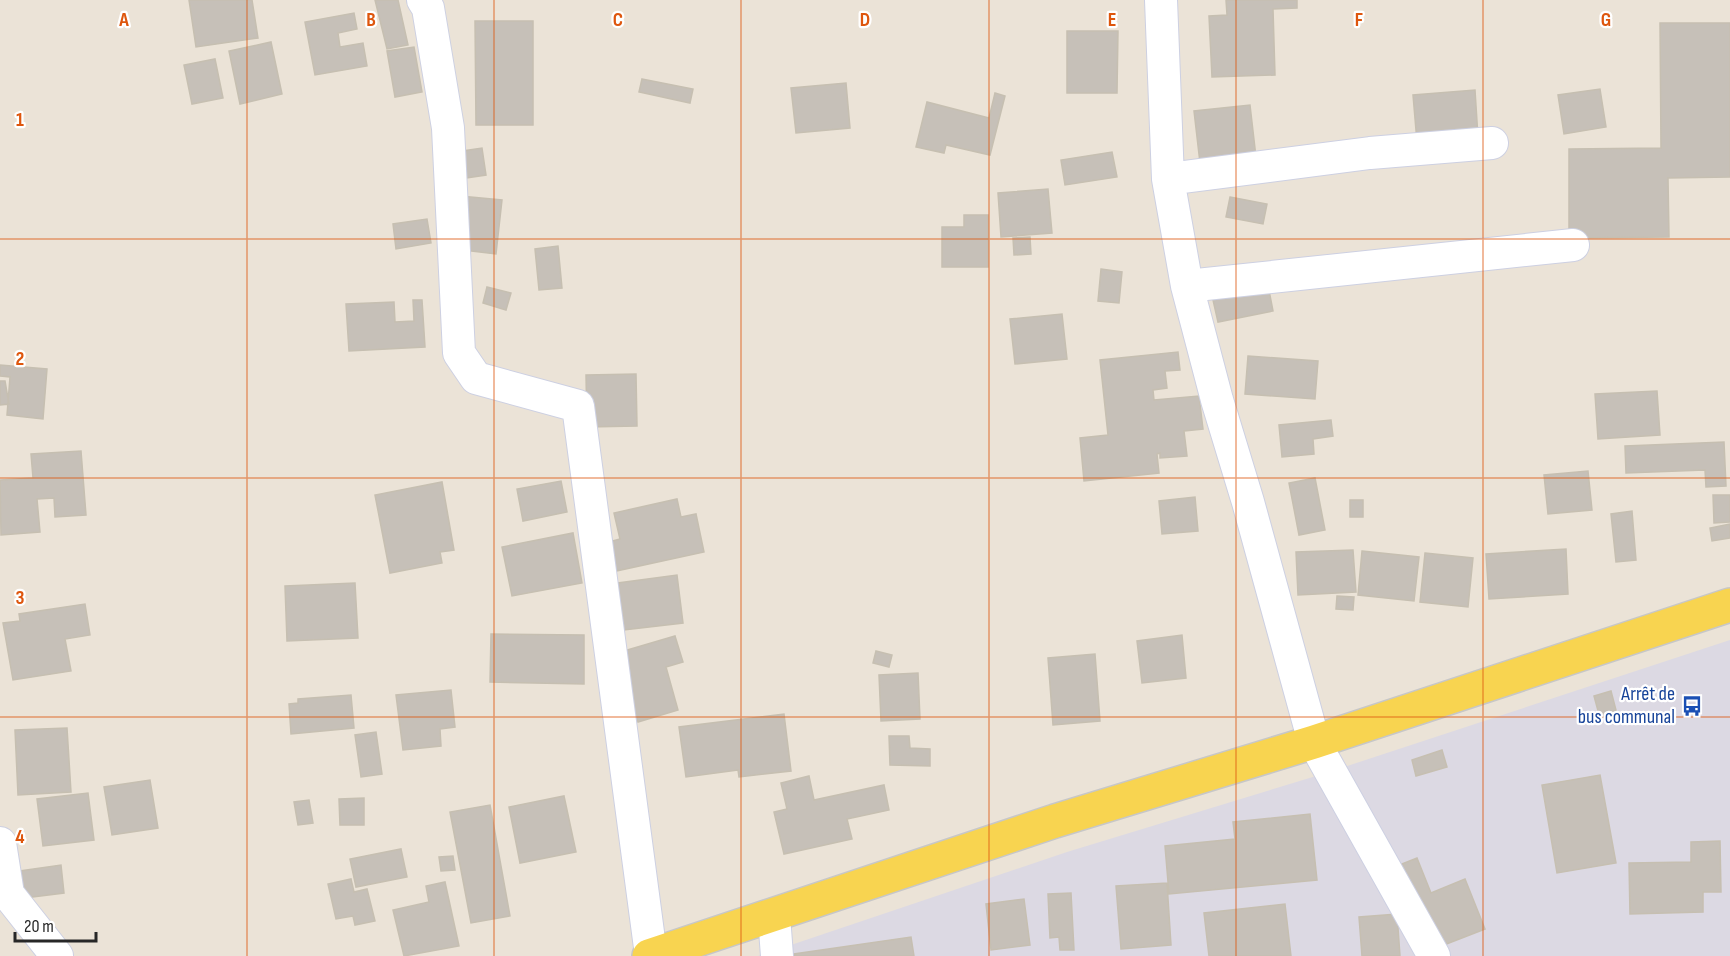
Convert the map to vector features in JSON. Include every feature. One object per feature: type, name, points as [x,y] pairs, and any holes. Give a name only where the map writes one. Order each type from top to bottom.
[{"type":"main road","points":[[650,956],[1055,821],[1314,742],[1730,605]]},
{"type":"street","points":[[423,0],[428,8],[448,128],[459,353],[476,378],[578,406],[650,956]]},
{"type":"street","points":[[1161,0],[1168,179],[1187,286],[1314,742],[1434,956]]},
{"type":"street","points":[[1168,179],[1370,153],[1492,142]]},
{"type":"street","points":[[1187,286],[1573,245]]},
{"type":"street","points":[[0,843],[8,894],[57,956]]},
{"type":"street","points":[[774,916],[777,956]]},
{"type":"shaded area","points":[[1730,640],[1730,956],[758,956],[1067,852],[1326,773]]},
{"type":"building","points":[[189,0],[252,0],[258,38],[196,47]]},
{"type":"building","points":[[375,0],[398,0],[408,45],[387,49]]},
{"type":"building","points":[[1226,0],[1297,0],[1297,8],[1273,9],[1275,75],[1212,77],[1209,16],[1227,15]]},
{"type":"building","points":[[354,13],[357,29],[338,33],[340,47],[363,43],[367,66],[315,75],[305,22]]},
{"type":"building","points":[[475,21],[533,21],[533,125],[476,125]]},
{"type":"building","points":[[1660,23],[1730,23],[1730,177],[1668,178],[1669,237],[1569,238],[1569,149],[1661,148]]},
{"type":"building","points":[[1067,31],[1118,31],[1117,93],[1067,93]]},
{"type":"building","points":[[271,42],[282,94],[240,104],[229,51]]},
{"type":"building","points":[[414,47],[422,92],[395,97],[387,51]]},
{"type":"building","points":[[215,59],[223,98],[192,104],[184,65]]},
{"type":"building","points":[[642,79],[693,89],[690,103],[639,92]]},
{"type":"building","points":[[846,83],[850,128],[796,133],[791,88]]},
{"type":"building","points":[[1600,89],[1606,127],[1564,134],[1558,95]]},
{"type":"building","points":[[1475,90],[1478,137],[1417,142],[1413,95]]},
{"type":"building","points":[[995,93],[1005,96],[990,155],[946,145],[944,153],[916,147],[927,102],[989,118]]},
{"type":"building","points":[[1250,105],[1256,157],[1200,163],[1194,111]]},
{"type":"building","points":[[482,148],[486,175],[460,179],[456,152]]},
{"type":"building","points":[[1112,152],[1117,177],[1065,185],[1061,160]]},
{"type":"building","points":[[1048,189],[1052,233],[1001,237],[998,193]]},
{"type":"building","points":[[460,196],[502,200],[496,254],[455,249]]},
{"type":"building","points":[[1230,197],[1267,204],[1263,224],[1226,217]]},
{"type":"building","points":[[964,215],[988,215],[988,267],[942,267],[942,227],[964,227]]},
{"type":"building","points":[[427,219],[431,243],[396,249],[393,224]]},
{"type":"building","points":[[1030,237],[1031,254],[1014,255],[1013,238]]},
{"type":"building","points":[[558,246],[562,288],[539,290],[535,249]]},
{"type":"building","points":[[1101,269],[1122,272],[1119,303],[1098,301]]},
{"type":"building","points":[[1267,280],[1273,311],[1218,322],[1211,291]]},
{"type":"building","points":[[487,287],[511,293],[506,310],[483,303]]},
{"type":"building","points":[[413,300],[422,300],[425,347],[349,351],[346,304],[394,302],[395,322],[414,321]]},
{"type":"building","points":[[1062,314],[1067,359],[1015,364],[1010,319]]},
{"type":"building","points":[[1178,352],[1180,370],[1165,371],[1167,388],[1153,390],[1154,400],[1199,396],[1203,429],[1184,431],[1187,456],[1160,458],[1160,453],[1157,454],[1159,473],[1084,481],[1080,438],[1108,435],[1100,360]]},
{"type":"building","points":[[1248,356],[1318,361],[1315,399],[1245,394]]},
{"type":"building","points":[[0,365],[47,369],[43,419],[7,415],[10,377],[0,376]]},
{"type":"building","points":[[636,374],[637,426],[587,427],[586,375]]},
{"type":"building","points":[[0,381],[5,381],[9,404],[0,405]]},
{"type":"building","points":[[1657,391],[1660,435],[1598,439],[1595,394]]},
{"type":"building","points":[[1331,420],[1333,436],[1313,439],[1314,454],[1282,457],[1279,425]]},
{"type":"building","points":[[1724,442],[1726,486],[1706,487],[1705,470],[1626,473],[1625,446]]},
{"type":"building","points":[[81,451],[86,515],[55,517],[54,498],[37,499],[40,532],[1,535],[0,480],[33,478],[31,454]]},
{"type":"building","points":[[1588,471],[1592,510],[1548,514],[1544,475]]},
{"type":"building","points":[[1315,478],[1325,530],[1299,535],[1289,483]]},
{"type":"building","points":[[561,481],[567,512],[523,521],[517,489]]},
{"type":"building","points":[[442,482],[454,550],[440,552],[442,563],[390,573],[375,495]]},
{"type":"building","points":[[1713,495],[1730,495],[1730,522],[1714,523]]},
{"type":"building","points":[[1195,497],[1198,531],[1162,534],[1159,501]]},
{"type":"building","points":[[677,499],[681,517],[696,514],[704,552],[607,573],[601,544],[620,539],[614,513]]},
{"type":"building","points":[[1350,500],[1363,500],[1363,517],[1350,517]]},
{"type":"building","points":[[1632,511],[1636,560],[1616,562],[1611,514]]},
{"type":"building","points":[[1730,524],[1730,538],[1712,541],[1710,528]]},
{"type":"building","points":[[573,533],[582,583],[512,596],[502,547]]},
{"type":"building","points":[[1566,549],[1568,594],[1489,599],[1486,554]]},
{"type":"building","points":[[1353,550],[1356,592],[1298,595],[1296,552]]},
{"type":"building","points":[[1362,551],[1419,557],[1414,601],[1358,595]]},
{"type":"building","points":[[1425,553],[1473,558],[1468,607],[1420,602]]},
{"type":"building","points":[[677,575],[683,623],[624,630],[618,583]]},
{"type":"building","points":[[355,583],[358,638],[287,641],[285,586]]},
{"type":"building","points":[[1337,596],[1354,597],[1353,610],[1336,609]]},
{"type":"building","points":[[85,604],[90,635],[65,639],[71,671],[13,680],[3,623],[20,621],[19,614]]},
{"type":"building","points":[[491,634],[584,635],[584,684],[490,682]]},
{"type":"building","points":[[1182,635],[1186,678],[1142,683],[1137,641]]},
{"type":"building","points":[[675,636],[683,662],[666,667],[678,710],[638,722],[617,653]]},
{"type":"building","points":[[876,651],[892,655],[889,667],[873,663]]},
{"type":"building","points":[[1095,654],[1100,721],[1053,725],[1048,658]]},
{"type":"building","points":[[918,673],[920,719],[881,721],[879,675]]},
{"type":"building","points":[[451,690],[455,727],[440,729],[441,746],[403,750],[396,695]]},
{"type":"building","points":[[1611,691],[1617,714],[1600,718],[1594,696]]},
{"type":"building","points":[[351,695],[354,728],[291,734],[289,704],[298,703],[298,699]]},
{"type":"building","points":[[784,714],[791,771],[739,777],[738,770],[686,777],[679,727]]},
{"type":"building","points":[[67,728],[71,792],[18,795],[15,730]]},
{"type":"building","points":[[376,732],[382,774],[361,777],[355,735]]},
{"type":"building","points":[[889,736],[909,736],[910,748],[930,749],[930,766],[890,765]]},
{"type":"building","points":[[1442,750],[1447,767],[1416,776],[1412,760]]},
{"type":"building","points":[[1600,775],[1616,863],[1557,873],[1542,785]]},
{"type":"building","points":[[809,776],[814,800],[884,785],[889,810],[847,819],[852,839],[784,854],[774,812],[787,809],[781,783]]},
{"type":"building","points":[[150,780],[158,828],[112,835],[104,787]]},
{"type":"building","points":[[88,793],[94,840],[43,846],[37,799]]},
{"type":"building","points":[[564,796],[576,852],[520,863],[509,807]]},
{"type":"building","points":[[364,798],[364,825],[340,825],[339,799]]},
{"type":"building","points":[[309,800],[313,823],[298,825],[294,802]]},
{"type":"building","points":[[490,805],[510,916],[471,923],[450,812]]},
{"type":"building","points":[[1310,814],[1317,880],[1169,894],[1165,846],[1235,839],[1233,822]]},
{"type":"building","points":[[1720,841],[1721,892],[1703,892],[1703,912],[1630,914],[1629,863],[1691,862],[1691,842]]},
{"type":"building","points":[[401,849],[407,877],[356,887],[350,859]]},
{"type":"building","points":[[453,856],[455,870],[441,871],[439,857]]},
{"type":"building","points":[[1417,858],[1431,893],[1465,879],[1485,929],[1431,950],[1397,866]]},
{"type":"building","points":[[61,865],[64,893],[17,899],[13,872]]},
{"type":"building","points":[[351,879],[354,892],[367,889],[375,921],[355,925],[353,916],[336,919],[328,884]]},
{"type":"building","points":[[445,882],[459,946],[404,956],[393,910],[429,902],[426,886]]},
{"type":"building","points":[[1167,883],[1171,945],[1121,949],[1116,886]]},
{"type":"building","points":[[1071,893],[1074,950],[1060,950],[1059,937],[1050,938],[1048,894]]},
{"type":"building","points":[[1024,899],[1030,945],[991,950],[986,904]]},
{"type":"building","points":[[1285,904],[1291,956],[1209,956],[1204,913]]},
{"type":"building","points":[[1397,914],[1400,956],[1362,956],[1359,917]]},
{"type":"building","points":[[911,937],[914,956],[794,956],[794,954]]},
{"type":"place","name":"Arrêt de bus communal","points":[[1692,706]]}]
